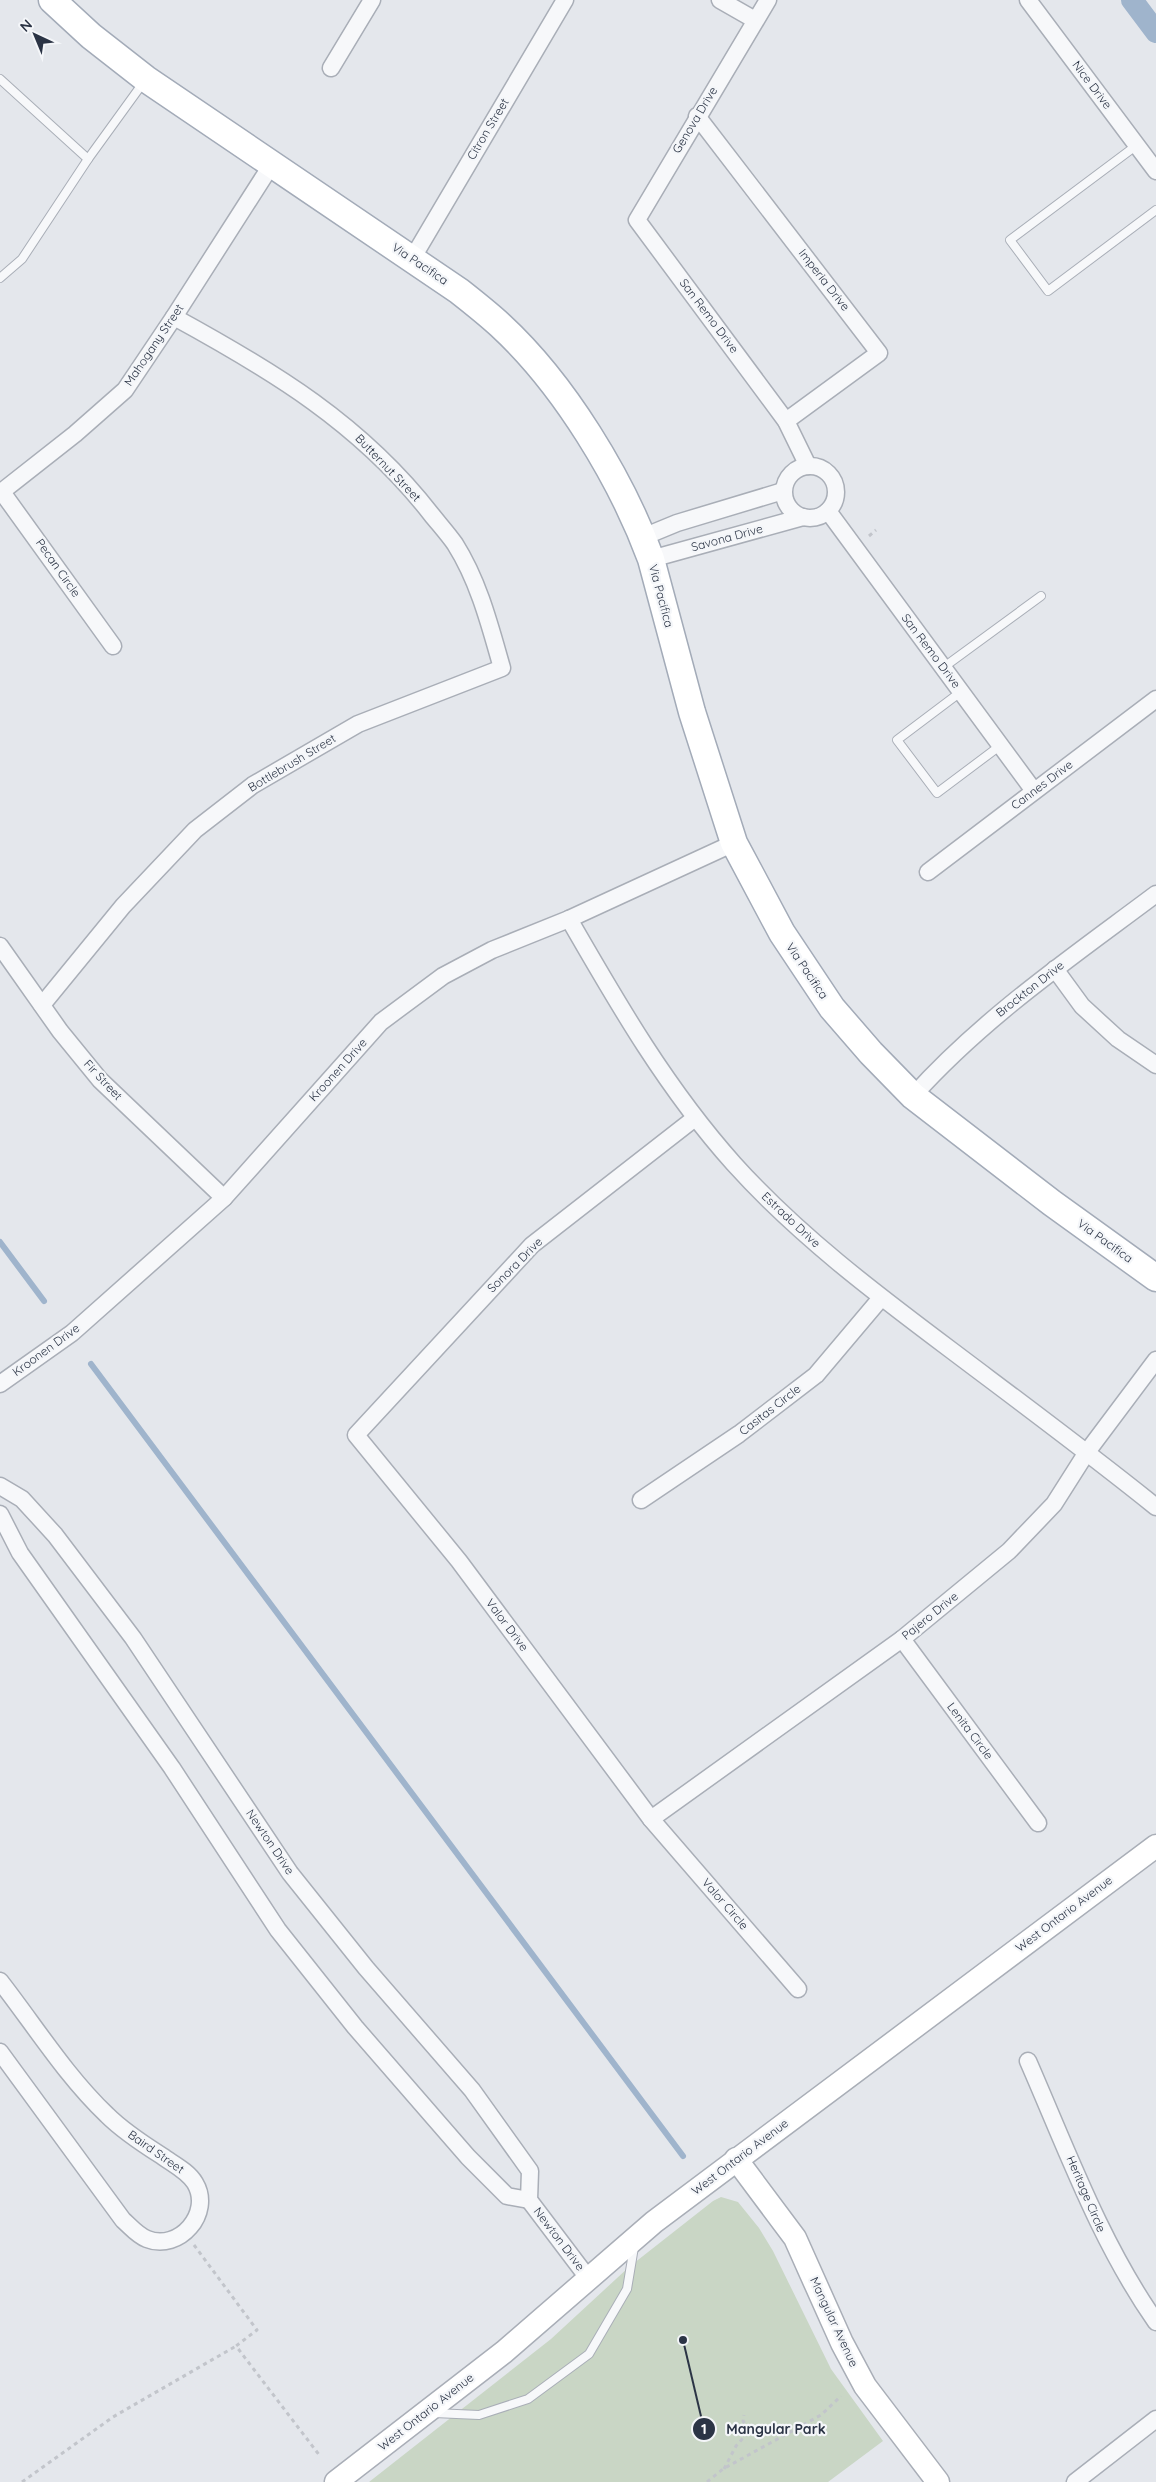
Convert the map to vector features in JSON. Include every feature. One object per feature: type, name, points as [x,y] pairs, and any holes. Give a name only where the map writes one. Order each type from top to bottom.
[{"type":"main road","name":"Via Pacifica","points":[[52,0],[91,36],[146,79],[460,291],[500,325],[530,356],[569,405],[597,448],[647,548],[692,712],[734,843],[782,933],[832,1008],[871,1053],[913,1096],[1052,1203],[1156,1278]]},
{"type":"main road","name":"West Ontario Avenue","points":[[336,2482],[504,2352],[636,2237],[736,2159],[1156,1846]]},
{"type":"main road","name":"Mangular Avenue","points":[[736,2159],[795,2238],[842,2344],[865,2386],[938,2482]]},
{"type":"street","points":[[330,68],[372,0]]},
{"type":"street","name":"Citron Street","points":[[412,259],[565,0]]},
{"type":"street","points":[[720,0],[755,20],[768,0]]},
{"type":"street","name":"Nice Drive","points":[[1028,0],[1156,171]]},
{"type":"street","name":"Genova Drive","points":[[637,220],[755,20]]},
{"type":"street","name":"Imperia Drive","points":[[697,116],[880,352],[786,421]]},
{"type":"street","name":"Mahogany Street","points":[[1,493],[75,434],[124,390],[174,317],[272,164]]},
{"type":"street","name":"San Remo Drive","points":[[637,220],[786,421],[808,466]]},
{"type":"street","name":"Butternut Street","points":[[174,317],[244,356],[315,402],[366,442],[416,494],[455,544],[484,605],[502,668]]},
{"type":"street","points":[[808,466],[818,467],[832,478],[836,495],[828,511],[820,516],[803,518],[789,508],[783,491],[791,474],[799,468],[808,466]]},
{"type":"street","points":[[647,548],[683,521],[783,491]]},
{"type":"street","name":"Pecan Circle","points":[[1,493],[113,646]]},
{"type":"street","name":"San Remo Drive","points":[[828,511],[1034,791]]},
{"type":"street","name":"Savona Drive","points":[[647,548],[803,518]]},
{"type":"street","name":"Bottlebrush Street","points":[[42,1005],[123,906],[195,830],[253,785],[358,724],[502,668]]},
{"type":"street","name":"Cannes Drive","points":[[928,872],[1156,699]]},
{"type":"street","name":"Kroonen Drive","points":[[0,1384],[72,1333],[224,1198],[381,1022],[443,976],[492,950],[569,919],[734,843]]},
{"type":"street","name":"Brockton Drive","points":[[913,1096],[932,1074],[999,1012],[1156,894]]},
{"type":"street","name":"Estrado Drive","points":[[569,919],[644,1047],[695,1118],[766,1198],[821,1249],[881,1298],[1087,1452],[1156,1507]]},
{"type":"street","name":"Fir Street","points":[[0,946],[42,1005],[100,1080],[224,1198]]},
{"type":"street","points":[[1055,969],[1082,1006],[1118,1039],[1156,1065]]},
{"type":"street","name":"Sonora Drive","points":[[356,1435],[532,1245],[695,1118]]},
{"type":"street","name":"Casitas Circle","points":[[641,1500],[739,1434],[816,1375],[881,1298]]},
{"type":"street","name":"Pajero Drive","points":[[652,1819],[902,1638],[1009,1551],[1054,1504],[1087,1452],[1156,1360]]},
{"type":"street","name":"Valor Drive","points":[[356,1435],[458,1561],[652,1819]]},
{"type":"street","name":"Newton Drive","points":[[0,1486],[22,1499],[55,1535],[133,1638],[290,1873],[366,1968],[472,2090],[530,2171],[529,2200],[588,2278]]},
{"type":"street","name":"Newton Drive","points":[[0,1514],[20,1553],[172,1768],[278,1930],[354,2027],[468,2156],[507,2196],[529,2200]]},
{"type":"street","name":"Lenita Circle","points":[[902,1638],[1038,1823]]},
{"type":"street","name":"Valor Circle","points":[[652,1819],[798,1989]]},
{"type":"street","name":"Baird Street","points":[[0,1981],[87,2095],[121,2127],[177,2167],[195,2183],[199,2206],[188,2230],[169,2241],[152,2240],[138,2234],[123,2220],[0,2052]]},
{"type":"street","name":"Heritage Circle","points":[[1028,2060],[1103,2235],[1138,2297],[1156,2322]]},
{"type":"street","points":[[1075,2482],[1156,2419]]},
{"type":"lane","points":[[0,79],[88,159]]},
{"type":"lane","points":[[0,278],[22,259],[88,159],[146,79]]},
{"type":"lane","points":[[1137,145],[1010,240],[1048,291],[1156,210]]},
{"type":"lane","points":[[944,667],[1041,596]]},
{"type":"lane","points":[[962,691],[897,740],[937,793],[1001,745]]},
{"type":"lane","points":[[424,2413],[479,2415],[528,2399],[589,2354],[627,2288],[636,2237]]},
{"type":"path","points":[[22,2482],[113,2418],[236,2346],[258,2330],[193,2244]]},
{"type":"path","points":[[236,2346],[320,2456]]},
{"type":"path","points":[[707,2482],[724,2469],[821,2415],[841,2396]]},
{"type":"path","points":[[724,2469],[736,2446],[750,2430],[741,2421],[744,2415]]},
{"type":"green space","points":[[721,2197],[738,2202],[759,2228],[773,2251],[831,2369],[883,2441],[828,2482],[369,2482],[551,2339],[629,2267],[713,2201]]},
{"type":"waterway","points":[[1132,0],[1156,32]]},
{"type":"waterway","points":[[0,1242],[44,1301]]},
{"type":"waterway","points":[[91,1364],[683,2156]]},
{"type":"place","name":"Mangular Park","points":[[683,2340]]}]
